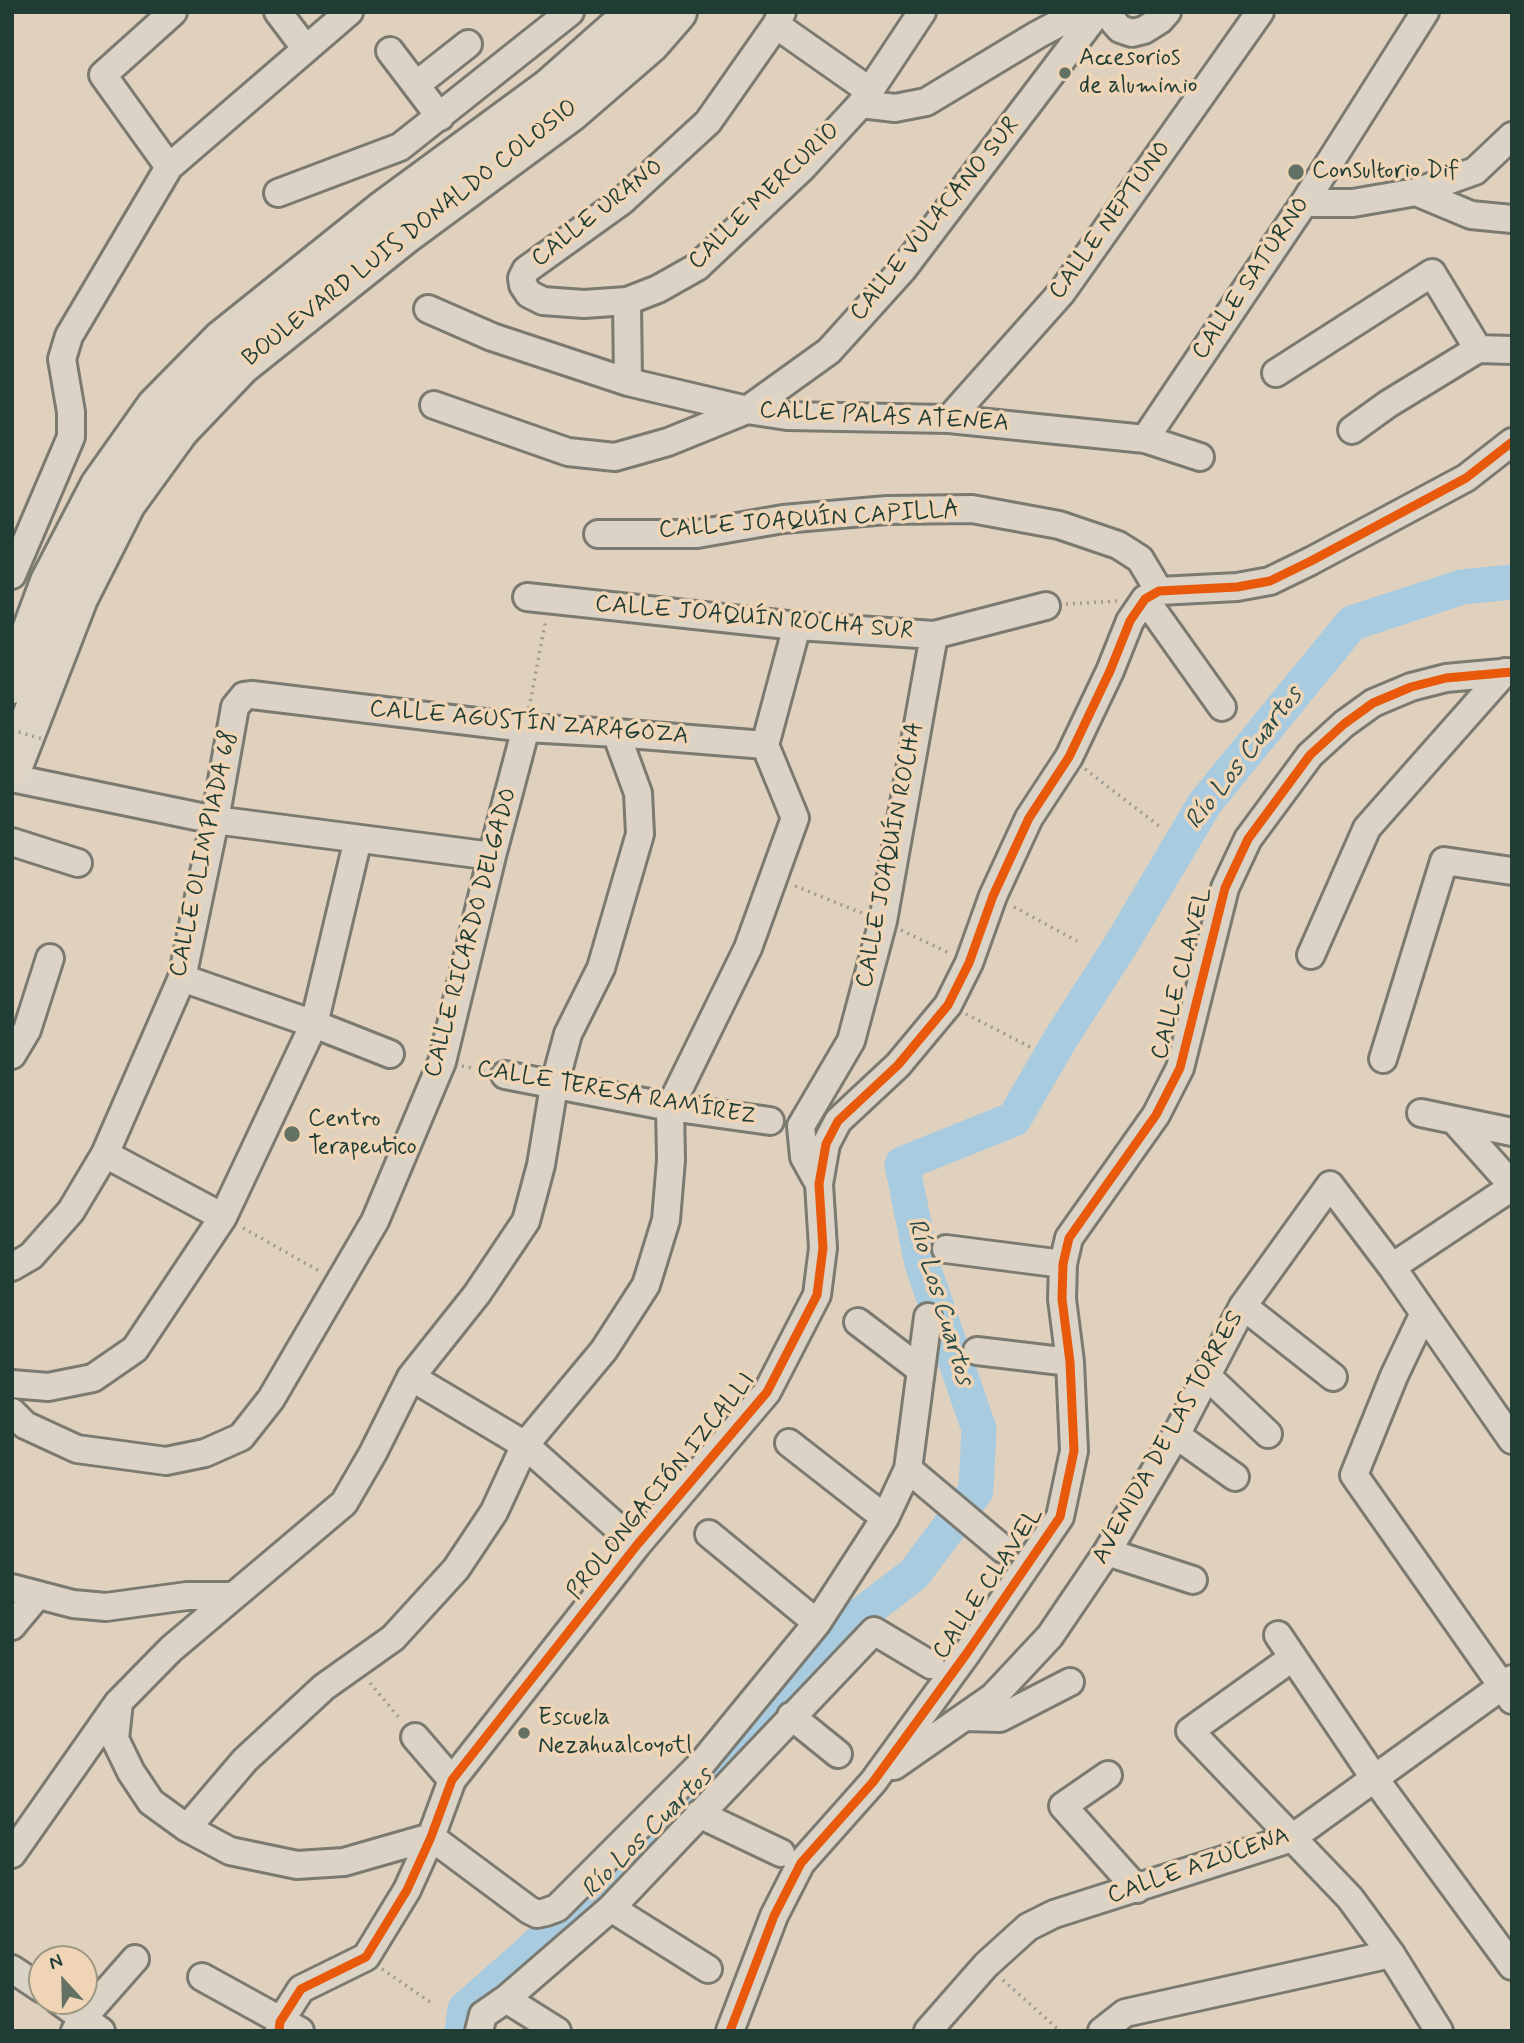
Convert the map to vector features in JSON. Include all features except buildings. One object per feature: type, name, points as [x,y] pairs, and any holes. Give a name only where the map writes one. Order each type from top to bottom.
[{"type":"highway","name":"BOULEVARD LUIS DONALDO COLOSIO","points":[[12,684],[22,627],[50,582],[100,486],[156,407],[212,349],[384,210],[550,88],[636,12]]},
{"type":"highway","name":"BOULEVARD LUIS DONALDO COLOSIO","points":[[12,768],[78,598],[126,503],[178,430],[241,365],[405,234],[569,113],[650,43],[677,12]]},
{"type":"street","points":[[169,167],[103,75],[173,12]]},
{"type":"street","points":[[278,12],[306,49]]},
{"type":"street","points":[[12,575],[71,437],[71,412],[62,359],[69,336],[169,167],[348,12]]},
{"type":"street","points":[[278,193],[400,147],[570,12]]},
{"type":"street","name":"CALLE MERCURIO","points":[[523,285],[529,294],[543,301],[584,304],[627,301],[658,289],[697,267],[803,167],[865,97],[922,12]]},
{"type":"street","points":[[779,19],[865,97],[895,108],[926,102],[1080,12]]},
{"type":"street","name":"CALLE VULACANO SUR","points":[[434,405],[568,452],[615,457],[668,442],[747,410],[829,351],[904,269],[1098,12]]},
{"type":"street","points":[[1110,12],[1112,21],[1120,30],[1132,33],[1160,20],[1167,12]]},
{"type":"street","name":"CALLE NEPTUNO","points":[[949,419],[1062,292],[1261,12]]},
{"type":"street","name":"CALLE SATURNO","points":[[1145,439],[1304,203],[1425,12]]},
{"type":"street","name":"CALLE URANO","points":[[523,285],[526,271],[622,201],[708,122],[779,19]]},
{"type":"street","points":[[416,85],[468,44]]},
{"type":"street","points":[[390,51],[440,117]]},
{"type":"street","points":[[1304,203],[1353,203],[1416,192],[1475,171],[1512,136]]},
{"type":"street","points":[[1416,192],[1471,215],[1512,219]]},
{"type":"street","points":[[1276,373],[1432,273],[1478,349]]},
{"type":"street","points":[[627,301],[628,382]]},
{"type":"street","name":"CALLE PALAS ATENEA","points":[[428,309],[492,337],[628,382],[747,410],[787,416],[949,419],[1145,439],[1200,457]]},
{"type":"street","points":[[1352,430],[1388,404],[1478,349],[1512,350]]},
{"type":"street","points":[[1152,595],[1270,581],[1466,478],[1512,442]]},
{"type":"street","name":"CALLE JOAQUÍN CAPILLA","points":[[598,534],[697,534],[783,519],[887,510],[972,509],[1059,525],[1118,545],[1140,559],[1152,595],[1222,707]]},
{"type":"street","name":"PROLONGACIÓN IZCALLI","points":[[286,2028],[301,1989],[366,1957],[407,1891],[452,1780],[637,1545],[768,1392],[817,1295],[823,1248],[820,1184],[826,1144],[838,1121],[898,1065],[948,1005],[969,963],[993,896],[1029,818],[1069,757],[1110,671],[1129,621],[1152,595]]},
{"type":"street","name":"CALLE JOAQUÍN ROCHA SUR","points":[[538,599],[797,626],[933,635],[1046,606]]},
{"type":"street","points":[[187,1828],[245,1760],[324,1687],[393,1638],[456,1569],[494,1512],[525,1445],[604,1350],[646,1285],[666,1220],[671,1160],[670,1107],[748,948],[795,818],[765,745],[797,626]]},
{"type":"street","name":"CALLE JOAQUÍN ROCHA","points":[[820,1184],[804,1157],[801,1126],[851,1041],[883,921],[933,635]]},
{"type":"street","points":[[1311,955],[1367,828],[1508,672]]},
{"type":"street","name":"CALLE CLAVEL","points":[[730,2031],[774,1916],[802,1863],[873,1782],[967,1653],[1060,1517],[1074,1451],[1070,1362],[1062,1299],[1063,1264],[1069,1238],[1156,1115],[1180,1068],[1225,888],[1248,839],[1310,755],[1344,724],[1373,704],[1410,687],[1446,678],[1508,672]]},
{"type":"street","name":"CALLE AGUSTÍN ZARAGOZA","points":[[251,695],[526,729],[765,745]]},
{"type":"street","name":"CALLE OLIMPIADA 68","points":[[12,1267],[32,1256],[71,1211],[105,1154],[182,978],[235,707],[244,696],[251,695]]},
{"type":"street","name":"CALLE RICARDO DELGADO","points":[[17,1426],[77,1449],[166,1461],[205,1453],[241,1437],[271,1399],[375,1222],[442,1062],[526,729]]},
{"type":"street","points":[[16,1838],[119,1702],[171,1649],[344,1503],[411,1377],[477,1294],[526,1221],[541,1165],[554,1086],[568,1034],[601,968],[640,834],[638,793],[616,733]]},
{"type":"street","points":[[12,778],[215,820],[492,856]]},
{"type":"street","points":[[12,1384],[48,1387],[93,1378],[135,1349],[223,1217],[314,1024],[358,839]]},
{"type":"street","points":[[12,842],[78,863]]},
{"type":"street","points":[[1383,1059],[1444,861],[1512,871]]},
{"type":"street","points":[[12,1055],[27,1030],[50,958]]},
{"type":"street","points":[[182,978],[390,1054]]},
{"type":"street","name":"CALLE TERESA RAMÍREZ","points":[[505,1075],[670,1107],[770,1121]]},
{"type":"street","points":[[1421,1113],[1512,1132]]},
{"type":"street","points":[[1392,1267],[1512,1186],[1454,1120]]},
{"type":"street","points":[[105,1154],[223,1217]]},
{"type":"street","name":"AVENIDA DE LAS TORRES","points":[[873,1782],[993,1697],[1050,1636],[1107,1552],[1176,1435],[1243,1306],[1331,1185],[1392,1267],[1512,1440]]},
{"type":"street","points":[[946,1248],[1063,1264]]},
{"type":"street","points":[[1243,1306],[1333,1377]]},
{"type":"street","points":[[1423,1315],[1394,1376],[1354,1475],[1509,1689]]},
{"type":"street","points":[[119,1702],[115,1739],[131,1772],[152,1802],[187,1828],[230,1851],[297,1864],[344,1862],[431,1837],[529,1910],[537,1914],[557,1908],[704,1762],[817,1623],[885,1518],[908,1469],[928,1317]]},
{"type":"street","points":[[858,1322],[921,1370]]},
{"type":"street","points":[[977,1351],[1070,1362]]},
{"type":"street","points":[[1207,1376],[1268,1434]]},
{"type":"street","points":[[411,1377],[525,1445],[637,1545]]},
{"type":"street","points":[[1176,1435],[1235,1477]]},
{"type":"street","points":[[789,1443],[885,1518]]},
{"type":"street","points":[[908,1469],[994,1541]]},
{"type":"street","points":[[709,1534],[817,1623]]},
{"type":"street","points":[[1107,1552],[1193,1580]]},
{"type":"street","points":[[12,1588],[74,1604],[106,1607],[187,1596],[233,1596]]},
{"type":"street","points":[[12,1626],[37,1595]]},
{"type":"street","points":[[479,2031],[483,2015],[506,1999],[611,1908],[874,1631],[931,1665]]},
{"type":"street","points":[[1278,1635],[1375,1779],[1512,1966]]},
{"type":"street","points":[[1292,1658],[1190,1731],[1350,1898],[1391,1954],[1439,2031]]},
{"type":"street","points":[[965,1717],[1000,1718],[1070,1682]]},
{"type":"street","name":"CALLE AZUCENA","points":[[928,2031],[986,1965],[1028,1927],[1054,1914],[1292,1838],[1509,1689]]},
{"type":"street","points":[[791,1716],[838,1754]]},
{"type":"street","points":[[415,1737],[452,1780]]},
{"type":"street","points":[[1108,1776],[1063,1806],[1137,1889]]},
{"type":"street","points":[[699,1814],[780,1853]]},
{"type":"street","points":[[611,1908],[708,1969]]},
{"type":"street","points":[[1102,2031],[1125,2013],[1391,1954]]},
{"type":"street","points":[[86,2026],[135,1959]]},
{"type":"street","points":[[12,1969],[28,1980]]},
{"type":"street","points":[[202,1977],[286,2028]]},
{"type":"street","points":[[506,1999],[557,2031]]},
{"type":"path","points":[[1046,606],[1152,595]]},
{"type":"path","points":[[526,729],[538,599]]},
{"type":"path","points":[[12,730],[46,740]]},
{"type":"path","points":[[1069,757],[1159,826]]},
{"type":"path","points":[[773,877],[883,921],[969,963]]},
{"type":"path","points":[[993,896],[1077,942]]},
{"type":"path","points":[[948,1005],[1034,1049]]},
{"type":"path","points":[[223,1217],[339,1282]]},
{"type":"path","points":[[355,1665],[415,1737]]},
{"type":"path","points":[[986,1965],[1060,2031]]},
{"type":"path","points":[[387,1972],[433,2004]]},
{"type":"waterway","name":"Río Los Cuartos","points":[[462,2031],[465,2009],[533,1949],[679,1809],[819,1647],[914,1574],[976,1491],[979,1429],[922,1264],[902,1164],[1014,1119],[1205,803],[1352,623],[1462,587],[1512,582]]},
{"type":"cycle path","points":[[279,2031],[280,2022],[301,1989],[366,1957],[407,1890],[431,1837],[452,1780],[637,1545],[767,1392],[817,1295],[823,1248],[819,1184],[826,1144],[838,1121],[898,1065],[948,1005],[969,963],[993,896],[1029,818],[1069,757],[1110,671],[1130,621],[1145,599],[1159,591],[1237,587],[1270,581],[1466,478],[1512,442]]},
{"type":"cycle path","points":[[730,2031],[774,1916],[801,1863],[873,1782],[967,1653],[1060,1517],[1074,1451],[1070,1362],[1062,1299],[1063,1264],[1069,1238],[1156,1115],[1180,1068],[1225,888],[1248,839],[1310,755],[1344,724],[1373,703],[1411,687],[1446,678],[1512,672]]},
{"type":"place","name":"Accesorios de aluminio","points":[[1065,73]]},
{"type":"place","name":"Consultorio Dif","points":[[1296,172]]},
{"type":"place","name":"Centro Terapeutico","points":[[292,1134]]},
{"type":"place","name":"Escuela Nezahualcoyotl","points":[[524,1733]]}]
